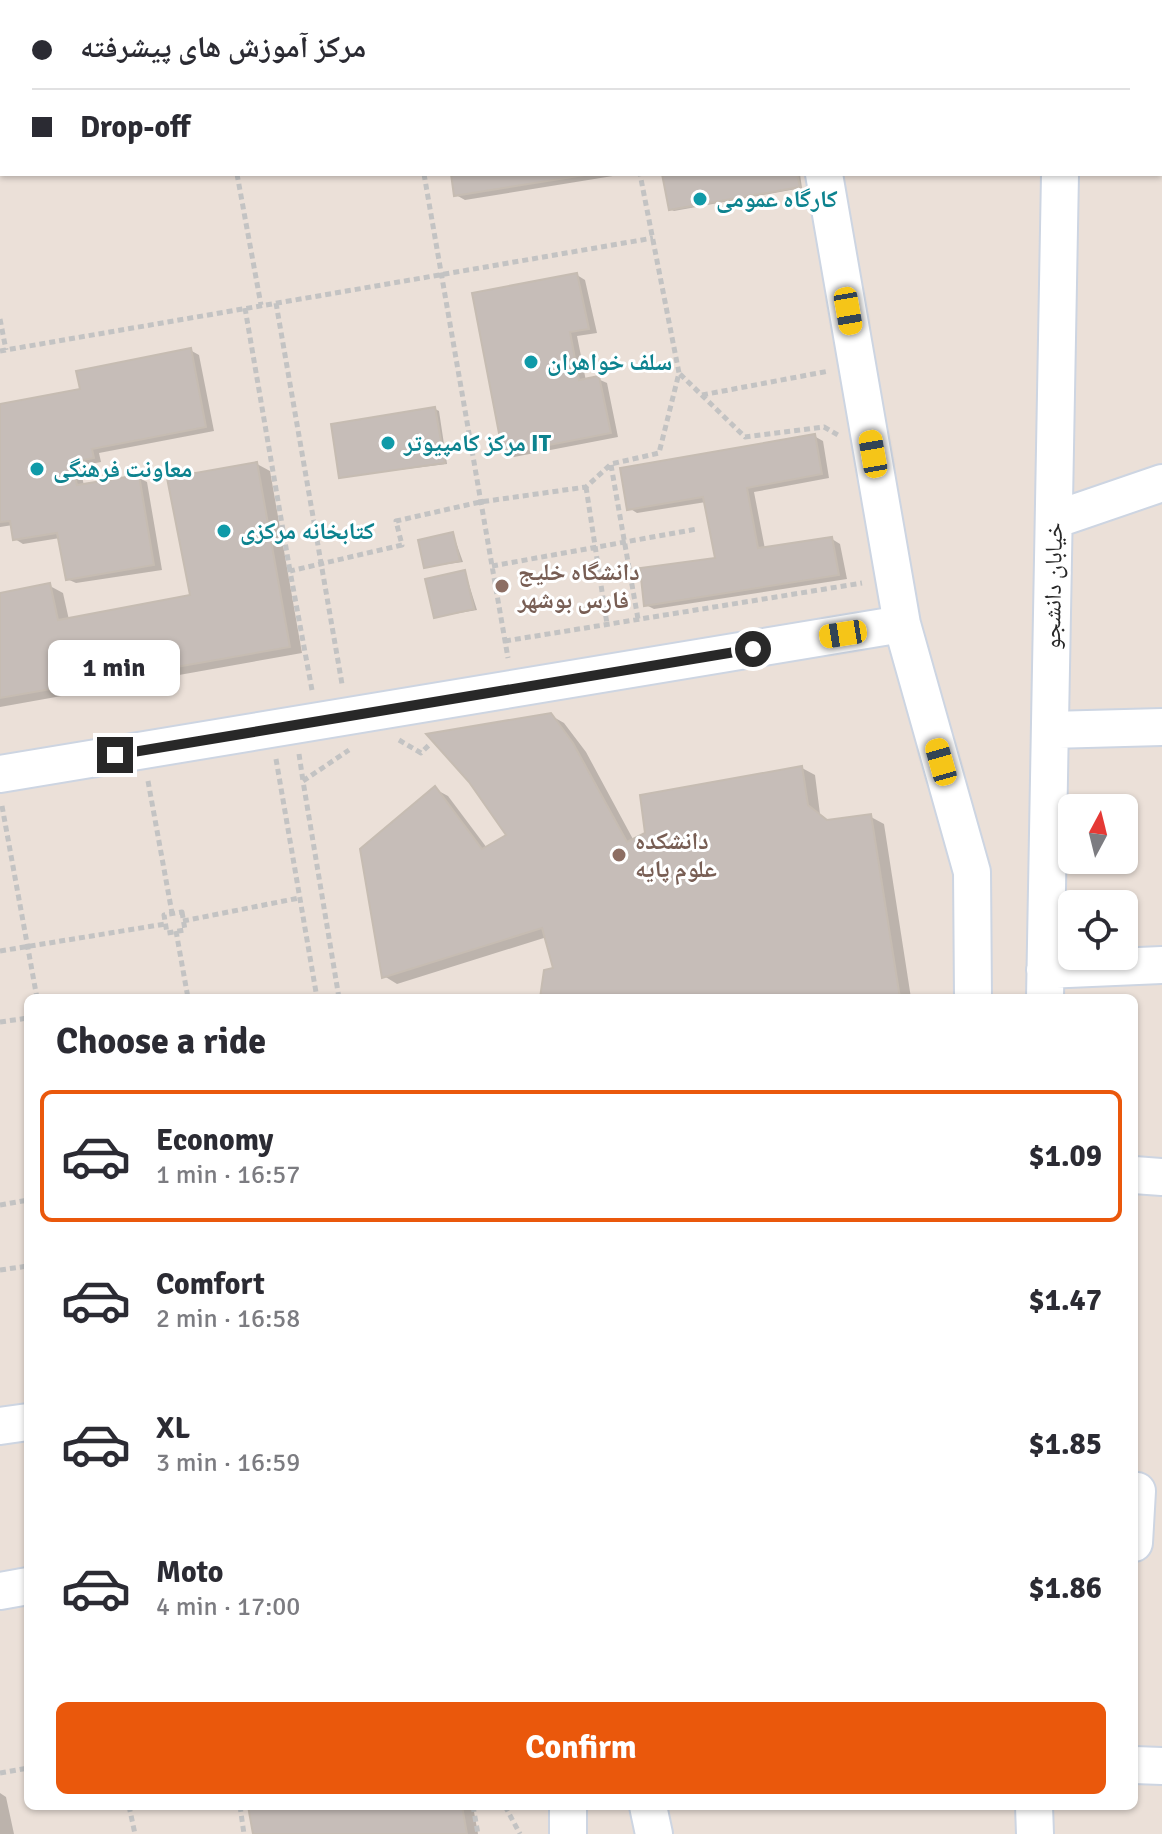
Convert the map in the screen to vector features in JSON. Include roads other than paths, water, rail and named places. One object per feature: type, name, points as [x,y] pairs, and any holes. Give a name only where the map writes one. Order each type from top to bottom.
[{"type":"street","points":[[824,176],[902,624],[972,872],[973,994]]},
{"type":"street","name":"خیابان دانشجو","points":[[1045,984],[1060,176]]},
{"type":"street","points":[[1054,520],[1162,483]]},
{"type":"street","points":[[0,774],[271,726],[340,728],[513,688],[902,624]]},
{"type":"street","points":[[1050,730],[1162,727]]},
{"type":"street","points":[[1045,984],[1162,965]]},
{"type":"street","points":[[1138,1175],[1162,1177]]},
{"type":"street","points":[[0,1426],[24,1423]]},
{"type":"street","points":[[1138,1523],[1144,1492]]},
{"type":"street","points":[[0,1591],[24,1587]]},
{"type":"street","points":[[1138,1765],[1162,1766]]},
{"type":"street","points":[[568,1810],[568,1834]]},
{"type":"street","points":[[649,1810],[654,1834]]},
{"type":"street","points":[[1034,1810],[1035,1834]]},
{"type":"place","name":"کارگاه عمومی","points":[[700,199]]},
{"type":"place","name":"سلف خواهران","points":[[531,362]]},
{"type":"place","name":"مرکز کامپیوتر IT","points":[[388,443]]},
{"type":"place","name":"معاونت فرهنگی","points":[[37,469]]},
{"type":"place","name":"کتابخانه مرکزی","points":[[224,531]]},
{"type":"place","name":"دانشگاه خلیج فارس بوشهر","points":[[502,586]]},
{"type":"place","name":"دانشکده علوم پایه","points":[[619,855]]}]
